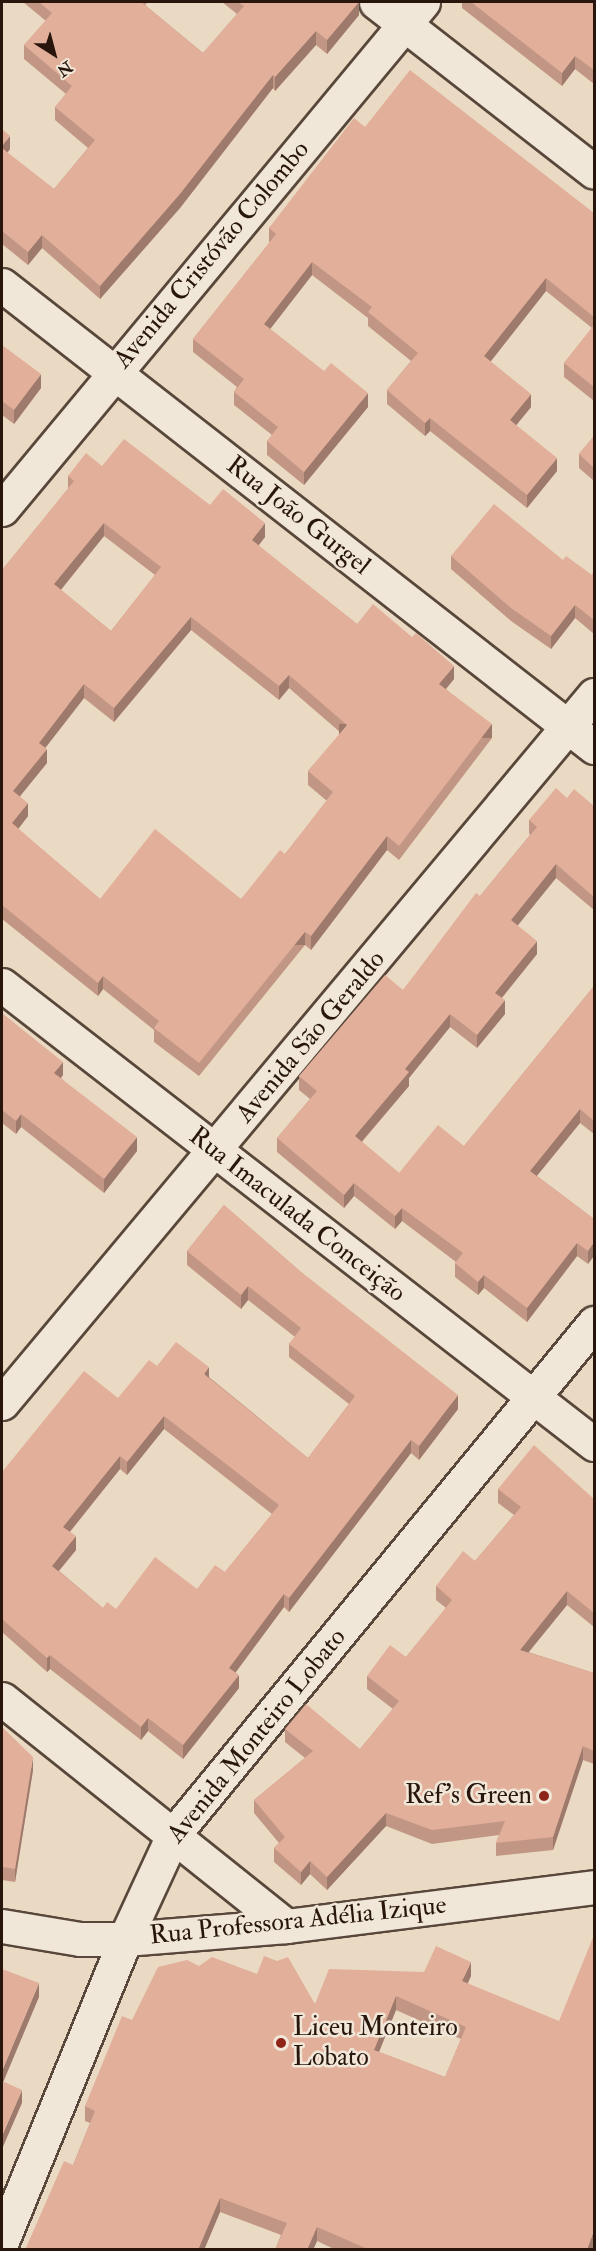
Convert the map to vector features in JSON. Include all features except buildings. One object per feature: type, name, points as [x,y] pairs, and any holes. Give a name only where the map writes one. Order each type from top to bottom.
[{"type":"street","points":[[376,2],[413,13],[594,172]]},
{"type":"street","name":"Avenida Cristóvão Colombo","points":[[2,509],[413,13]]},
{"type":"street","name":"Rua João Gurgel","points":[[2,285],[582,738]]},
{"type":"street","name":"Avenida São Geraldo","points":[[2,1403],[215,1152],[582,738],[594,695]]},
{"type":"street","name":"Rua Imaculada Conceição","points":[[2,985],[594,1444]]},
{"type":"street","name":"Avenida Monteiro Lobato","points":[[2,2241],[125,1938],[172,1835],[594,1323]]},
{"type":"street","points":[[2,1699],[286,1926]]},
{"type":"street","name":"Rua Professora Adélia Izique","points":[[2,1926],[80,1939],[125,1938],[286,1926],[594,1887]]},
{"type":"place","name":"Ref's Green","points":[[544,1796]]},
{"type":"place","name":"Liceu Monteiro Lobato","points":[[281,2043]]}]
